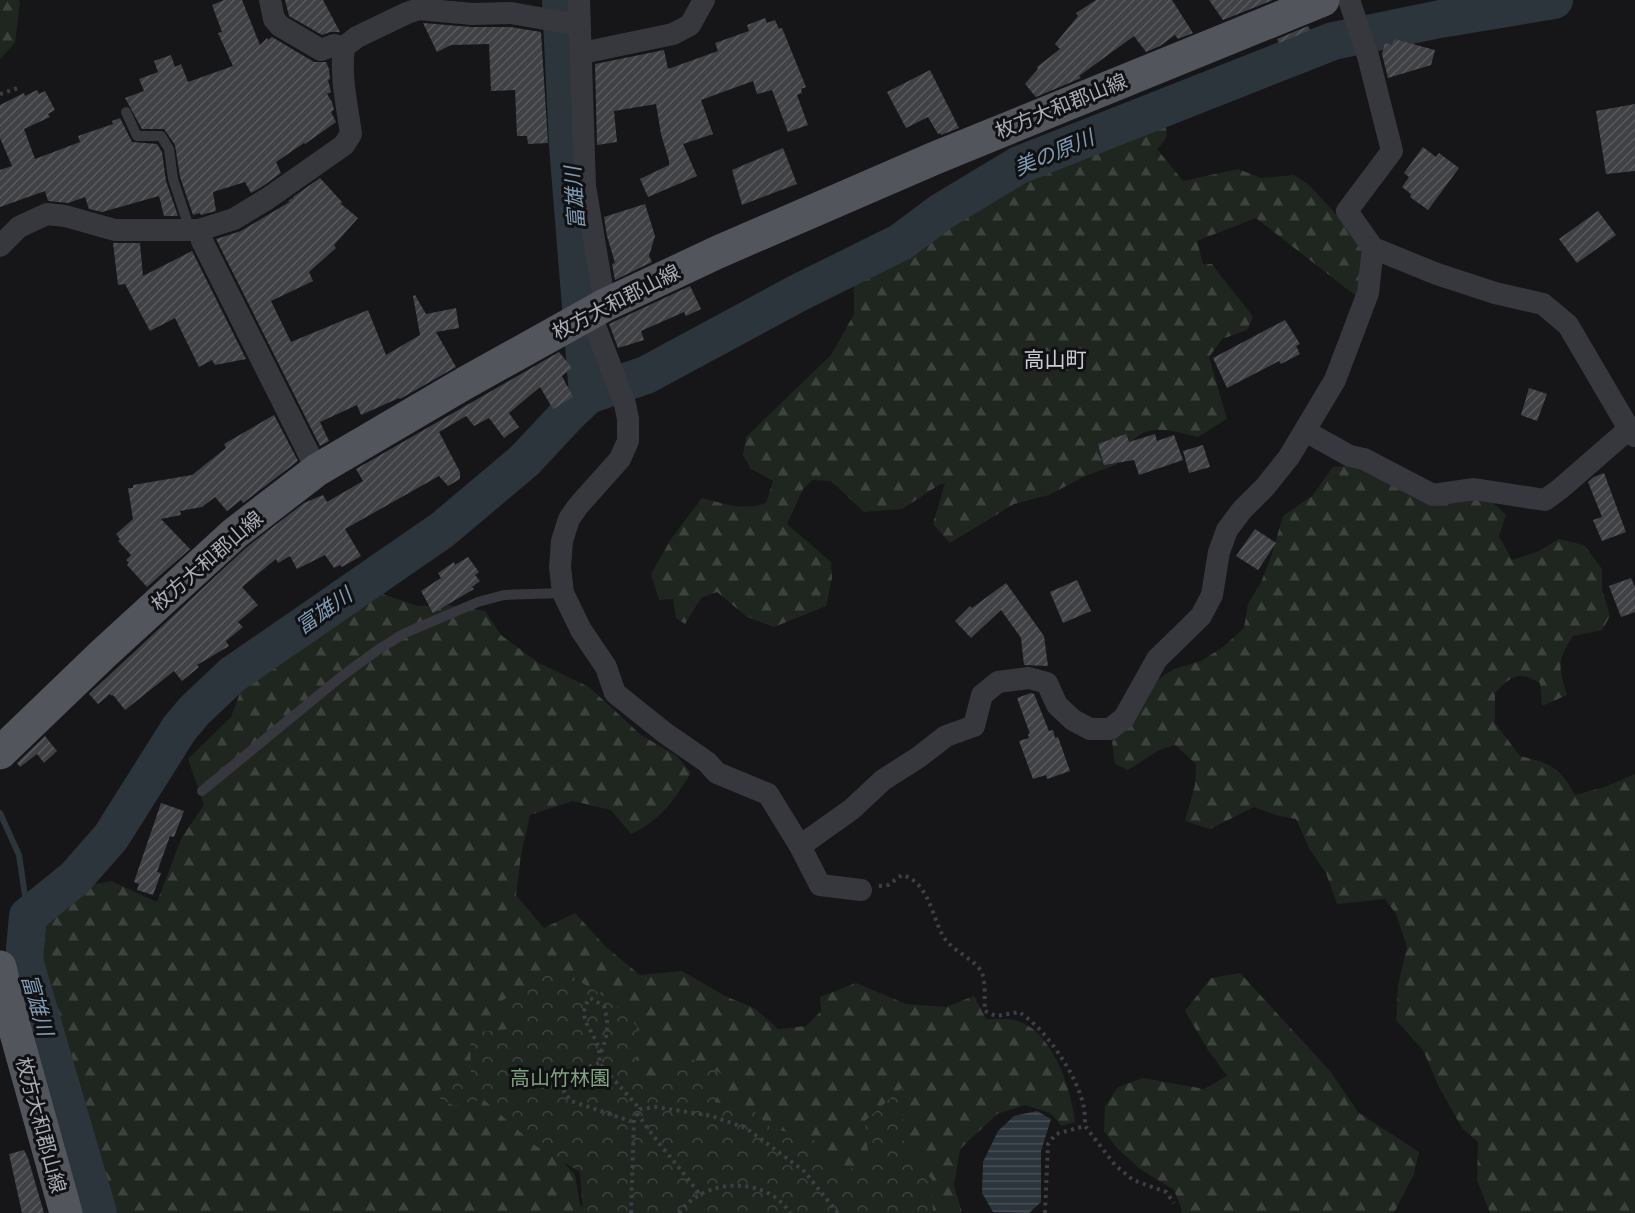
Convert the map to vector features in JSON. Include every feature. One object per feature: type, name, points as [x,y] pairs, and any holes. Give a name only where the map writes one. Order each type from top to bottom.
[{"type":"main road","name":"枚方大和郡山線","points":[[0,753],[103,654],[235,533],[317,470],[598,309],[718,252],[935,158],[1323,0]]},
{"type":"main road","name":"枚方大和郡山線","points":[[0,967],[9,1008],[66,1213]]},
{"type":"street","points":[[270,0],[274,19],[280,26],[321,50],[333,45],[344,46],[357,37],[419,9],[472,14],[511,13],[579,25]]},
{"type":"street","points":[[579,0],[585,186],[598,309],[625,404],[628,441],[620,459],[569,519],[562,541],[560,567],[563,593],[581,630],[606,667],[615,693],[665,733],[707,762],[717,773],[768,794],[800,846],[820,885],[861,890]]},
{"type":"street","points":[[582,53],[673,34],[690,25],[704,0]]},
{"type":"street","points":[[1305,431],[1350,456],[1364,459],[1433,495],[1474,489],[1545,500],[1632,432],[1568,325],[1543,304],[1485,290],[1373,248],[1347,211],[1392,151],[1368,56],[1352,9]]},
{"type":"street","points":[[0,246],[19,227],[47,213],[115,230],[195,230],[234,219],[267,199],[344,145],[351,134],[344,91],[342,61],[344,46]]},
{"type":"street","points":[[195,230],[317,470]]},
{"type":"street","points":[[800,846],[852,809],[883,780],[946,736],[974,726],[982,695],[998,682],[1029,678],[1047,683],[1057,705],[1073,720],[1090,729],[1110,729],[1124,718],[1157,658],[1201,616],[1212,595],[1219,552],[1227,530],[1289,457],[1335,380],[1368,293],[1373,248]]},
{"type":"lane","points":[[126,112],[137,136],[161,136],[169,149],[173,178],[195,230]]},
{"type":"lane","points":[[202,791],[342,676],[405,633],[478,602],[504,595],[563,593]]},
{"type":"path","points":[[0,94],[21,87]]},
{"type":"path","points":[[861,890],[888,885],[902,875],[909,877],[924,891],[943,937],[960,955],[976,965],[983,976],[985,1011],[996,1016],[1019,1012],[1032,1020],[1069,1071],[1085,1110],[1084,1126],[1114,1165],[1133,1180],[1166,1192],[1174,1203]]},
{"type":"path","points":[[601,1052],[598,1042],[583,1018],[583,1007],[590,998],[604,1006],[608,1022],[607,1039],[599,1063],[638,1111],[650,1133],[671,1156],[700,1195]]},
{"type":"path","points":[[599,1063],[591,1065],[567,1082],[564,1092],[571,1101],[633,1122]]},
{"type":"path","points":[[638,1111],[656,1107],[712,1116],[746,1128],[804,1171],[838,1213]]},
{"type":"path","points":[[631,1213],[633,1122],[638,1111]]},
{"type":"path","points":[[1045,1213],[1048,1144],[1056,1134],[1084,1126]]},
{"type":"path","points":[[678,1213],[684,1205],[700,1195],[724,1185],[747,1186],[769,1193],[790,1213]]},
{"type":"green space","points":[[0,0],[20,2],[15,43],[0,59]]},
{"type":"green space","points":[[1162,115],[1167,134],[1157,149],[1183,181],[1238,169],[1261,178],[1294,175],[1309,185],[1357,237],[1363,251],[1356,296],[1256,218],[1197,241],[1203,264],[1212,264],[1253,317],[1247,330],[1222,339],[1209,357],[1227,419],[1198,437],[1159,430],[1141,434],[1132,441],[1116,465],[1085,476],[1049,495],[1014,504],[950,543],[933,524],[945,483],[902,509],[864,512],[831,481],[812,480],[803,489],[787,524],[831,562],[832,578],[826,606],[774,627],[747,617],[717,592],[701,598],[685,624],[676,618],[673,599],[659,600],[651,574],[671,539],[702,498],[742,507],[766,503],[773,481],[751,469],[743,455],[746,437],[831,355],[854,314],[854,277],[894,255],[989,189],[1042,160]]},
{"type":"green space","points":[[1358,465],[1493,503],[1506,515],[1499,536],[1512,560],[1539,551],[1559,539],[1584,545],[1602,569],[1602,589],[1610,616],[1602,630],[1573,636],[1564,651],[1561,670],[1567,695],[1542,706],[1540,683],[1526,677],[1515,677],[1495,693],[1495,723],[1520,756],[1547,764],[1559,772],[1575,795],[1605,787],[1635,774],[1635,1213],[1490,1213],[1477,1180],[1478,1142],[1462,1128],[1439,1087],[1423,1050],[1396,1020],[1398,985],[1407,947],[1396,914],[1385,899],[1337,904],[1326,873],[1310,850],[1296,819],[1275,815],[1254,807],[1210,829],[1185,821],[1195,785],[1196,764],[1175,745],[1159,750],[1128,770],[1115,764],[1112,742],[1155,681],[1174,669],[1201,661],[1223,647],[1244,628],[1248,604],[1262,580],[1283,516],[1312,496],[1333,467]]},
{"type":"green space","points":[[382,594],[418,606],[448,605],[485,611],[501,635],[539,663],[589,687],[641,735],[677,756],[691,773],[666,808],[651,822],[631,834],[611,810],[573,801],[530,815],[521,855],[516,895],[544,928],[575,913],[605,946],[640,975],[682,971],[725,996],[754,1008],[778,1029],[806,1026],[821,1011],[820,997],[856,983],[906,1004],[946,1007],[974,996],[986,1019],[1011,1019],[1027,1025],[1039,1034],[1049,1047],[1064,1077],[1075,1122],[1062,1126],[1050,1113],[1025,1105],[997,1114],[960,1149],[954,1185],[962,1213],[920,1213],[838,1187],[513,1106],[575,1175],[580,1205],[590,1213],[114,1213],[92,1143],[72,1090],[64,1056],[46,1011],[42,981],[35,961],[42,954],[37,919],[82,887],[111,881],[157,902],[182,837],[204,805],[188,759],[231,717],[240,693],[319,634]]},
{"type":"green space","name":"高山竹林園","points":[[555,966],[610,1000],[637,1026],[637,1058],[627,1079],[652,1087],[681,1053],[724,1075],[715,1102],[751,1108],[771,1128],[812,1138],[837,1173],[869,1163],[865,1121],[902,1088],[903,1140],[932,1180],[933,1213],[583,1213],[580,1172],[536,1146],[483,1099],[454,1106],[432,1094],[471,1074],[470,1033],[517,1028],[494,1006]]},
{"type":"green space","points":[[1240,973],[1330,1071],[1359,1113],[1419,1152],[1414,1174],[1394,1213],[1181,1213],[1182,1210],[1174,1190],[1140,1169],[1117,1148],[1104,1131],[1105,1106],[1118,1087],[1143,1078],[1204,1089],[1227,1076],[1208,1050],[1185,1011],[1211,978]]},
{"type":"shaded area","points":[[1037,1111],[1051,1119],[1041,1151],[1041,1202],[1029,1213],[993,1212],[982,1193],[983,1162],[998,1131],[1014,1116]]},
{"type":"building","points":[[224,0],[242,0],[260,45],[267,38],[268,40],[272,37],[314,62],[326,62],[329,69],[330,79],[328,80],[331,92],[327,94],[332,102],[334,110],[331,112],[336,122],[276,162],[281,173],[260,188],[251,193],[245,182],[213,192],[216,211],[193,215],[180,177],[175,145],[164,129],[142,129],[125,98],[144,91],[139,79],[158,72],[154,61],[171,55],[175,67],[181,64],[188,82],[233,66],[218,33],[222,32],[212,5]]},
{"type":"building","points":[[285,0],[323,0],[340,32],[322,35],[289,16]]},
{"type":"building","points":[[1096,0],[1172,0],[1193,33],[1178,39],[1175,35],[1160,46],[1146,52],[1134,36],[1079,76],[1081,78],[1036,97],[1025,84],[1038,69],[1037,67],[1060,49],[1055,44],[1078,16],[1076,13]]},
{"type":"building","points":[[1209,0],[1273,0],[1223,20]]},
{"type":"building","points":[[765,18],[767,23],[775,20],[779,29],[782,28],[806,87],[801,89],[802,93],[797,95],[808,125],[788,132],[772,90],[757,94],[753,81],[701,100],[713,134],[683,144],[697,176],[648,197],[640,179],[669,165],[656,104],[614,111],[617,142],[597,145],[595,64],[664,50],[668,69],[718,51],[715,43],[749,31],[747,25]]},
{"type":"building","points":[[423,23],[510,27],[541,32],[548,143],[528,144],[527,136],[517,136],[515,90],[491,91],[489,44],[451,45],[437,52]]},
{"type":"building","points":[[1308,26],[1310,30],[1279,43],[1277,39]]},
{"type":"building","points":[[1394,39],[1435,50],[1431,65],[1388,78],[1382,54],[1385,43],[1392,45]]},
{"type":"building","points":[[930,70],[959,128],[941,135],[938,134],[928,117],[906,128],[887,92]]},
{"type":"building","points":[[37,90],[39,94],[45,91],[55,110],[48,114],[50,117],[24,129],[35,159],[80,142],[78,136],[113,124],[112,121],[120,118],[132,142],[157,144],[162,152],[166,181],[178,216],[164,216],[159,196],[102,212],[89,209],[85,197],[68,203],[48,201],[45,191],[0,207],[0,170],[12,166],[0,138],[0,105],[24,93],[25,96]]},
{"type":"building","points":[[1635,104],[1635,171],[1606,174],[1596,111]]},
{"type":"building","points":[[1423,147],[1436,157],[1439,153],[1459,168],[1428,210],[1410,197],[1411,194],[1402,187],[1409,177],[1404,173]]},
{"type":"building","points":[[783,148],[797,184],[742,205],[732,170]]},
{"type":"building","points":[[320,178],[342,202],[341,204],[358,218],[334,245],[336,248],[309,272],[313,281],[271,301],[291,342],[368,310],[386,355],[420,335],[413,296],[415,295],[426,314],[456,308],[459,328],[436,332],[456,367],[400,399],[361,415],[357,405],[320,422],[329,441],[320,446],[216,239],[241,231],[291,201],[287,202],[292,198],[293,200],[293,197]]},
{"type":"building","points":[[645,204],[655,236],[649,256],[652,262],[615,280],[612,264],[615,263],[604,217]]},
{"type":"building","points":[[1598,211],[1616,235],[1577,263],[1559,239]]},
{"type":"building","points":[[113,243],[140,243],[143,276],[192,251],[246,359],[215,365],[212,360],[199,367],[175,318],[150,331],[125,284],[118,285]]},
{"type":"building","points":[[690,286],[701,309],[686,316],[684,312],[641,331],[644,340],[618,348],[609,324]]},
{"type":"building","points":[[1285,320],[1300,344],[1296,346],[1300,354],[1281,364],[1279,361],[1227,388],[1213,358]]},
{"type":"building","points":[[559,352],[572,368],[562,376],[573,397],[553,409],[540,387],[509,413],[519,427],[504,438],[489,418],[474,426],[466,416],[439,432],[460,472],[460,479],[448,486],[439,476],[345,529],[361,556],[342,567],[340,565],[334,568],[325,555],[297,569],[290,556],[278,563],[276,559],[242,587],[258,605],[238,622],[243,627],[226,641],[229,646],[197,665],[199,667],[182,681],[174,671],[125,710],[113,695],[110,694],[98,704],[89,694],[247,547],[304,503],[323,495],[327,502],[363,481],[356,469]]},
{"type":"building","points":[[1529,388],[1547,394],[1537,421],[1521,415]]},
{"type":"building","points":[[274,415],[298,461],[243,503],[241,500],[227,511],[215,497],[202,507],[180,511],[181,515],[161,519],[190,549],[147,587],[127,565],[129,563],[126,560],[131,555],[118,541],[120,539],[116,534],[133,519],[128,488],[133,488],[133,485],[192,475],[226,448],[224,444]]},
{"type":"building","points":[[1126,434],[1129,442],[1155,434],[1157,441],[1174,435],[1183,460],[1139,475],[1134,460],[1104,465],[1098,444]]},
{"type":"building","points":[[1203,445],[1210,467],[1189,473],[1183,451]]},
{"type":"building","points":[[1604,473],[1626,532],[1602,541],[1593,520],[1602,517],[1588,482]]},
{"type":"building","points":[[1255,529],[1276,543],[1258,570],[1236,556]]},
{"type":"building","points":[[468,557],[479,572],[475,575],[480,581],[472,587],[474,589],[433,613],[421,591],[441,578],[438,573],[454,562],[455,565]]},
{"type":"building","points":[[1631,578],[1635,587],[1635,612],[1621,617],[1609,586]]},
{"type":"building","points":[[1077,580],[1091,611],[1063,623],[1050,592]]},
{"type":"building","points":[[1006,583],[1044,636],[1048,666],[1024,665],[1021,638],[1001,610],[971,638],[955,621],[970,606],[972,608]]},
{"type":"building","points":[[1034,694],[1049,731],[1053,730],[1055,738],[1058,737],[1070,771],[1047,779],[1046,775],[1033,779],[1019,741],[1029,738],[1028,734],[1030,734],[1017,698]]},
{"type":"building","points":[[45,736],[57,751],[44,763],[37,754],[20,767],[17,763]]},
{"type":"building","points":[[161,803],[184,811],[174,837],[170,836],[157,872],[161,873],[153,895],[137,890],[139,884],[134,882]]},
{"type":"building","points":[[24,1150],[44,1213],[22,1213],[9,1154]]},
{"type":"waterway","name":"富雄川","points":[[561,0],[568,145],[588,395]]},
{"type":"waterway","name":"富雄川","points":[[98,1213],[24,960],[28,916],[75,878],[111,837],[179,729],[194,711],[232,675],[442,530],[524,461],[588,395],[646,375],[798,293],[901,242],[941,212],[1019,165],[1333,41],[1440,19],[1554,0]]},
{"type":"waterway","points":[[0,813],[19,855],[28,916]]},
{"type":"district","name":"高山町","points":[[1055,360]]},
{"type":"water label","name":"美の原川","points":[[1054,153]]}]
